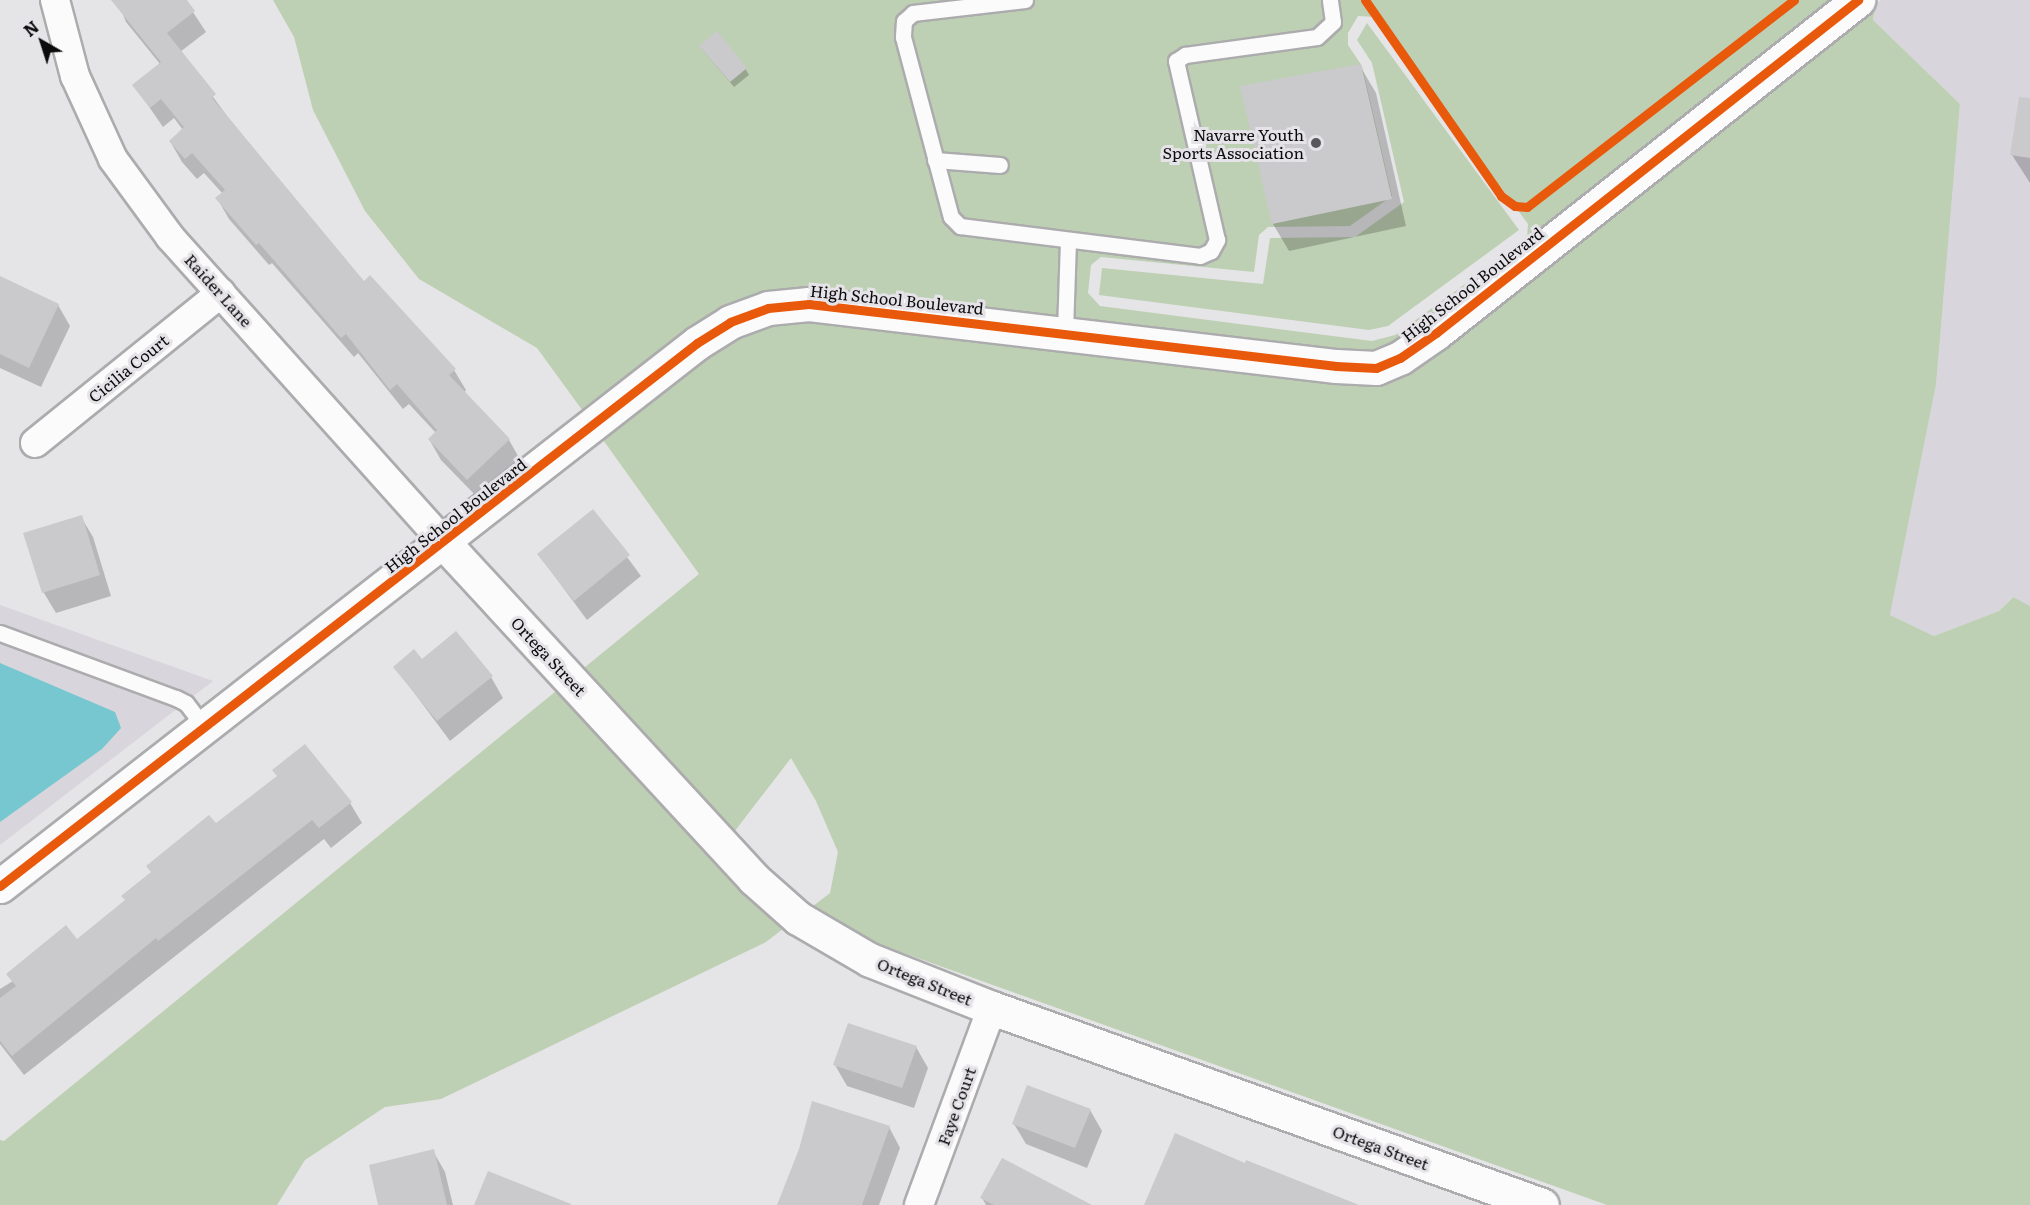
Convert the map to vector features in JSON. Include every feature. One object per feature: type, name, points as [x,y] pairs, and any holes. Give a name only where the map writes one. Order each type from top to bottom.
[{"type":"street","name":"Raider Lane","points":[[55,0],[75,76],[112,159],[170,237],[445,544]]},
{"type":"street","name":"High School Boulevard","points":[[0,886],[445,544],[697,343],[730,322],[768,308],[809,304],[1065,332],[1336,366],[1376,368],[1400,358],[1858,0]]},
{"type":"street","name":"Cicilia Court","points":[[35,443],[221,293]]},
{"type":"street","name":"Ortega Street","points":[[445,544],[754,879],[798,918],[870,960],[992,1008],[1542,1205]]},
{"type":"street","name":"Faye Court","points":[[919,1205],[992,1008]]},
{"type":"lane","points":[[1025,0],[913,13],[904,21],[903,37],[948,211],[960,226],[1200,256],[1211,251],[1217,240],[1176,61],[1185,55],[1317,37],[1333,22],[1330,0]]},
{"type":"lane","points":[[935,160],[1000,165]]},
{"type":"lane","points":[[1065,332],[1068,240]]},
{"type":"lane","points":[[0,633],[176,698],[186,703],[205,728]]},
{"type":"shaded area","points":[[1881,0],[2030,0],[2030,606],[2012,597],[1999,611],[1934,636],[1890,615],[1936,385],[1960,104],[1873,20],[1876,4]]},
{"type":"shaded area","points":[[0,605],[213,681],[0,845]]},
{"type":"green space","points":[[273,0],[1836,0],[1394,347],[1373,355],[806,291],[585,414],[537,348],[419,279],[365,211],[313,110],[294,37]],"holes":[[[1358,16],[1375,17],[1528,224],[1527,239],[1395,335],[1372,341],[1100,306],[1088,293],[1091,265],[1101,257],[1254,272],[1259,235],[1268,227],[1350,226],[1392,196],[1362,66],[1348,45],[1348,33]]]},
{"type":"green space","points":[[1876,4],[1873,20],[1960,104],[1936,385],[1890,615],[1934,636],[1999,611],[2013,597],[2030,606],[2030,1205],[1607,1205],[845,932],[808,910],[830,893],[838,852],[816,801],[791,758],[731,836],[579,672],[699,574],[601,437],[737,334],[772,321],[811,317],[1336,379],[1444,344]]},
{"type":"green space","points":[[1367,23],[1519,230],[1388,326],[1369,330],[1099,295],[1102,268],[1263,284],[1270,238],[1355,237],[1404,202],[1372,63],[1357,40]]},
{"type":"green space","points":[[561,687],[788,925],[766,942],[441,1099],[385,1107],[305,1160],[277,1205],[0,1205],[0,1140],[4,1141]]},
{"type":"water","points":[[0,663],[115,712],[121,728],[102,749],[0,822]]},
{"type":"building","points":[[111,0],[187,0],[195,11],[167,33],[216,94],[212,98],[364,281],[370,275],[456,369],[449,375],[510,439],[467,480],[428,439],[437,430],[397,384],[390,390],[346,334],[341,338],[259,243],[256,245],[215,198],[225,190],[192,153],[185,159],[169,141],[184,127],[161,99],[150,108],[132,85],[161,62]]},
{"type":"building","points":[[717,31],[747,68],[730,82],[699,46]]},
{"type":"building","name":"Navarre Youth Sports Association","points":[[1361,64],[1392,199],[1272,224],[1240,86]]},
{"type":"building","points":[[2019,97],[2030,98],[2030,158],[2010,155]]},
{"type":"building","points":[[0,276],[59,304],[29,368],[0,354]]},
{"type":"building","points":[[593,509],[630,555],[574,601],[537,554]]},
{"type":"building","points":[[82,515],[100,575],[42,593],[23,533]]},
{"type":"building","points":[[456,631],[493,676],[437,721],[393,667],[414,649],[422,659]]},
{"type":"building","points":[[305,744],[352,802],[319,828],[312,820],[158,941],[156,938],[12,1056],[0,1041],[0,998],[16,986],[6,974],[66,925],[77,939],[125,900],[121,896],[151,872],[146,866],[209,815],[216,823],[277,776],[272,770]]},
{"type":"building","points":[[848,1023],[917,1046],[902,1088],[833,1065]]},
{"type":"building","points":[[1027,1085],[1091,1109],[1075,1148],[1012,1124]]},
{"type":"building","points":[[812,1101],[890,1126],[862,1205],[777,1205],[799,1149]]},
{"type":"building","points":[[1175,1133],[1245,1163],[1246,1160],[1359,1205],[1144,1205]]},
{"type":"building","points":[[434,1149],[447,1205],[378,1205],[369,1165]]},
{"type":"building","points":[[1002,1158],[1092,1205],[994,1205],[980,1198]]},
{"type":"building","points":[[488,1171],[571,1204],[571,1205],[474,1205]]},
{"type":"cycle path","points":[[1365,0],[1501,196],[1515,206],[1527,207],[1794,0]]},
{"type":"cycle path","points":[[0,886],[697,343],[730,322],[768,308],[809,304],[1336,366],[1376,368],[1400,358],[1436,333],[1858,0]]},
{"type":"place","name":"Navarre Youth Sports Association","points":[[1316,143]]}]
